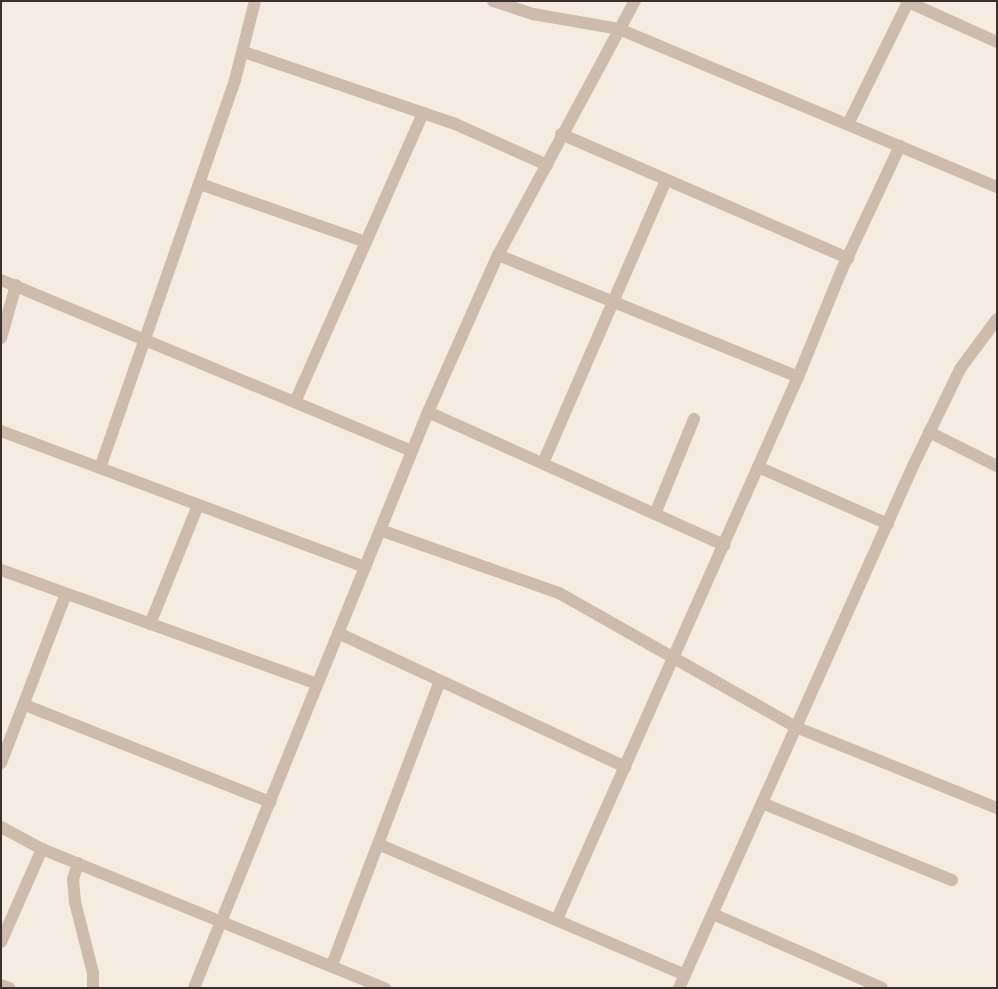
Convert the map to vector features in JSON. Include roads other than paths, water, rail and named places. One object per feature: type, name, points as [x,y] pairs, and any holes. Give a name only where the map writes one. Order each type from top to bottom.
[{"type":"street","points":[[100,468],[147,340],[244,52],[255,1]]},
{"type":"street","points":[[493,1],[533,14],[620,29],[997,187]]},
{"type":"street","points":[[522,1],[533,14]]},
{"type":"street","points":[[194,988],[428,412],[498,255],[561,134],[635,1]]},
{"type":"street","points":[[848,124],[907,2],[997,42]]},
{"type":"street","points":[[244,52],[423,113],[546,164]]},
{"type":"street","points":[[295,402],[423,113]]},
{"type":"street","points":[[561,134],[848,258]]},
{"type":"street","points":[[557,918],[724,545],[848,258],[900,146]]},
{"type":"street","points":[[543,464],[611,303],[666,180]]},
{"type":"street","points":[[200,184],[366,242]]},
{"type":"street","points":[[498,255],[611,303],[798,377]]},
{"type":"street","points":[[1,280],[412,451]]},
{"type":"street","points":[[1,338],[16,285]]},
{"type":"street","points":[[680,988],[929,432],[960,369],[995,325]]},
{"type":"street","points":[[428,412],[724,545]]},
{"type":"street","points":[[655,514],[694,419]]},
{"type":"street","points":[[1,431],[364,567]]},
{"type":"street","points":[[929,432],[997,466]]},
{"type":"street","points":[[758,467],[888,524]]},
{"type":"street","points":[[150,624],[198,504]]},
{"type":"street","points":[[380,530],[559,593],[798,728],[997,808]]},
{"type":"street","points":[[1,570],[317,684]]},
{"type":"street","points":[[1,763],[25,705],[66,594]]},
{"type":"street","points":[[338,633],[625,767]]},
{"type":"street","points":[[332,965],[440,680]]},
{"type":"street","points":[[25,705],[270,802]]},
{"type":"street","points":[[762,803],[952,880]]},
{"type":"street","points":[[1,827],[42,849],[222,920],[385,988]]},
{"type":"street","points":[[378,844],[686,974]]},
{"type":"street","points":[[1,942],[42,849]]},
{"type":"street","points":[[78,863],[73,879],[75,902],[93,973],[93,988]]},
{"type":"street","points":[[712,914],[882,988]]},
{"type":"street","points":[[1,985],[9,988]]}]
